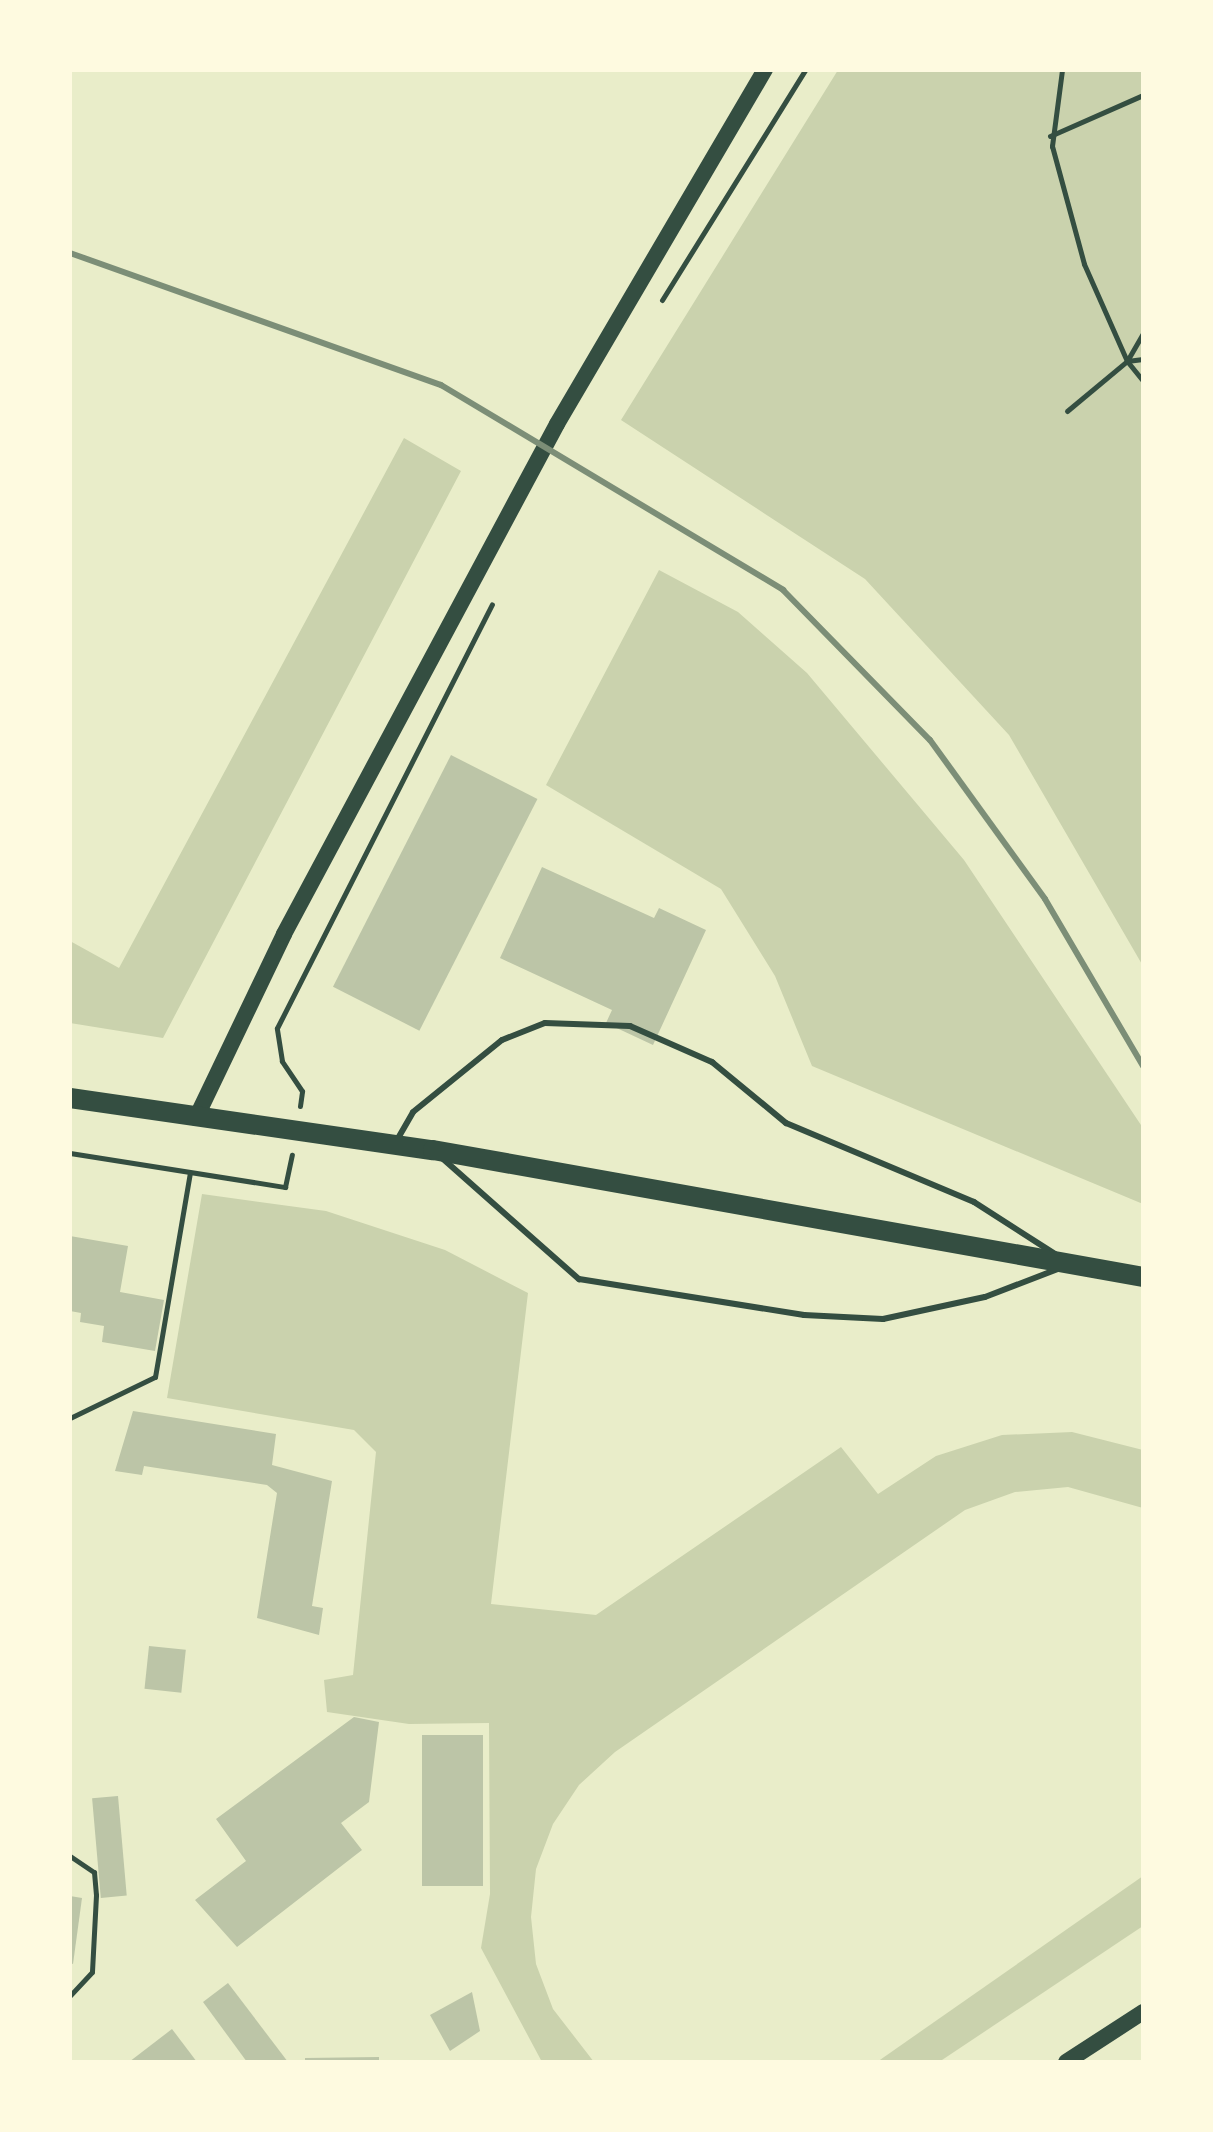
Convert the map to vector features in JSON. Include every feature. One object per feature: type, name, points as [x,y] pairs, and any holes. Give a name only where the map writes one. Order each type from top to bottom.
[{"type":"main road","points":[[196,1118],[284,934],[629,291],[765,70]]},
{"type":"main road","points":[[70,1098],[433,1150],[1143,1277]]},
{"type":"main road","points":[[1066,2062],[1143,2012]]},
{"type":"lane","points":[[394,1145],[413,1112],[502,1040],[545,1023],[630,1026],[712,1062],[786,1123],[974,1202],[1071,1264]]},
{"type":"lane","points":[[433,1150],[579,1279],[804,1315],[883,1319],[985,1297],[1071,1264]]},
{"type":"path","points":[[654,314],[805,70]]},
{"type":"path","points":[[1062,70],[1050,136],[1084,264],[1127,361],[1143,381]]},
{"type":"path","points":[[1050,136],[1143,95]]},
{"type":"path","points":[[1067,411],[1127,361],[1143,333]]},
{"type":"path","points":[[1127,361],[1143,359]]},
{"type":"path","points":[[302,1091],[282,1061],[277,1028],[500,590]]},
{"type":"path","points":[[70,1153],[285,1187]]},
{"type":"path","points":[[70,1418],[155,1377],[190,1173]]},
{"type":"path","points":[[70,1856],[94,1872],[96,1895],[92,1972],[70,1996]]},
{"type":"green space","points":[[838,70],[1143,70],[1143,966],[1009,735],[865,579],[621,420]]},
{"type":"green space","points":[[404,438],[461,471],[163,1038],[70,1023],[70,941],[119,968]]},
{"type":"green space","points":[[659,570],[738,612],[807,673],[964,860],[1143,1128],[1143,1204],[812,1066],[775,976],[721,889],[546,785]]},
{"type":"green space","points":[[202,1194],[326,1211],[445,1250],[528,1293],[491,1604],[596,1615],[841,1447],[878,1494],[936,1456],[1002,1435],[1072,1432],[1143,1450],[1143,1508],[1068,1487],[1015,1492],[965,1510],[615,1752],[579,1785],[553,1824],[536,1869],[531,1917],[536,1964],[553,2009],[594,2062],[542,2062],[481,1948],[490,1894],[489,1723],[409,1724],[327,1712],[324,1680],[353,1675],[376,1452],[354,1430],[167,1398]]},
{"type":"green space","points":[[1143,1876],[1143,1926],[939,2062],[877,2062]]},
{"type":"building","points":[[451,755],[537,799],[419,1031],[333,987]]},
{"type":"building","points":[[542,867],[654,918],[659,908],[706,930],[653,1045],[606,1023],[612,1010],[500,958]]},
{"type":"building","points":[[70,1236],[128,1246],[120,1292],[164,1300],[155,1351],[102,1342],[104,1326],[80,1322],[81,1313],[70,1311]]},
{"type":"building","points":[[133,1411],[276,1434],[272,1465],[332,1481],[312,1606],[323,1608],[319,1635],[257,1618],[277,1493],[267,1485],[144,1466],[142,1475],[115,1471]]},
{"type":"building","points":[[149,1646],[186,1650],[181,1693],[145,1689]]},
{"type":"building","points":[[354,1717],[379,1722],[369,1802],[341,1823],[362,1850],[237,1947],[195,1900],[246,1861],[216,1819]]},
{"type":"building","points":[[422,1735],[483,1735],[483,1886],[422,1886]]},
{"type":"building","points":[[118,1796],[127,1896],[101,1898],[92,1798]]},
{"type":"building","points":[[70,1896],[82,1898],[73,1964],[70,1963]]},
{"type":"building","points":[[228,1983],[288,2062],[247,2062],[203,2002]]},
{"type":"building","points":[[472,1992],[480,2031],[450,2051],[430,2015]]},
{"type":"building","points":[[172,2029],[197,2062],[129,2062]]},
{"type":"building","points":[[379,2057],[379,2062],[305,2062],[305,2058]]},
{"type":"railway","points":[[70,253],[441,385],[783,590],[930,740],[1045,899],[1143,1066]]}]
